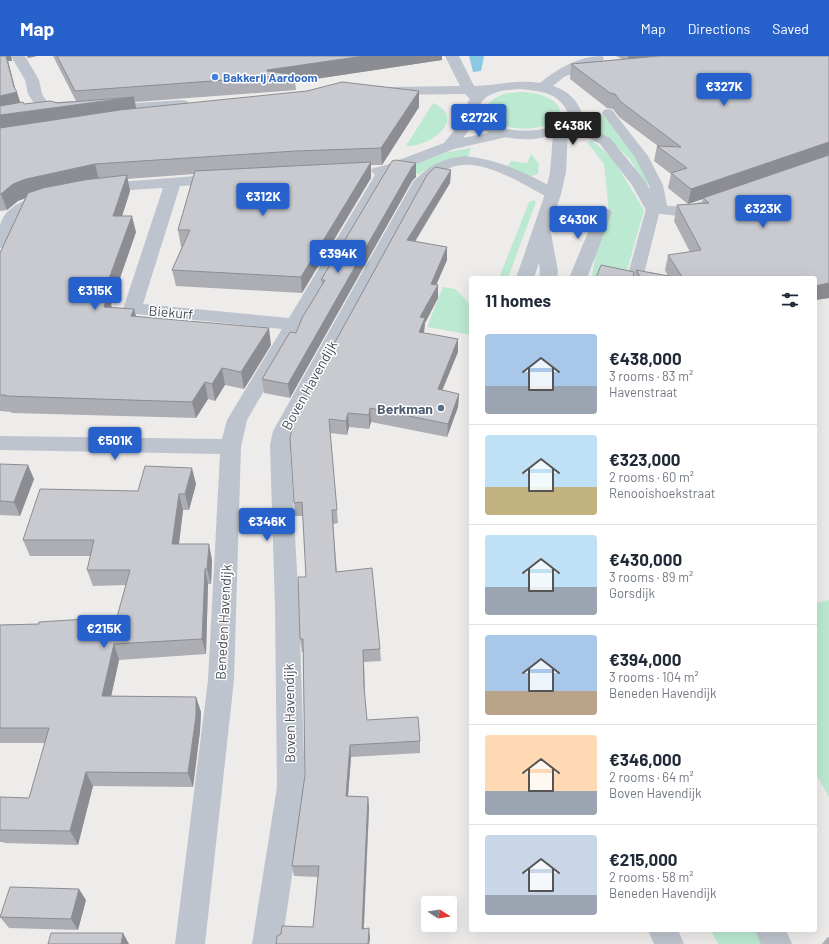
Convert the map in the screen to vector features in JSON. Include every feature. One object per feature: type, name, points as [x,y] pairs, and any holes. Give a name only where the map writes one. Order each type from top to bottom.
[{"type":"street","points":[[18,56],[32,80],[40,110],[78,112]]},
{"type":"street","points":[[452,56],[473,103],[477,120],[489,128],[512,134],[547,155],[558,172],[542,228],[526,276]]},
{"type":"street","points":[[542,88],[559,74],[600,60]]},
{"type":"street","points":[[362,172],[385,171],[449,146],[512,134],[542,134],[563,127],[570,122],[574,113],[572,104],[563,96],[542,88],[519,85],[490,90],[473,103],[449,146]]},
{"type":"street","points":[[370,91],[414,91],[473,103]]},
{"type":"street","points":[[94,110],[194,108],[108,122]]},
{"type":"street","points":[[547,155],[563,127]]},
{"type":"street","points":[[563,127],[586,132],[605,141],[657,209],[685,212],[721,200]]},
{"type":"street","name":"Boven Havendijk","points":[[267,944],[291,787],[287,607],[280,445],[283,431],[419,185],[434,170],[452,163],[463,161],[489,164],[501,167],[552,194]]},
{"type":"street","name":"Beneden Havendijk","points":[[190,944],[221,680],[231,447],[237,420],[385,171]]},
{"type":"street","points":[[84,190],[99,187],[236,178]]},
{"type":"street","name":"Biekurf","points":[[173,182],[132,309],[295,324]]},
{"type":"street","points":[[0,243],[15,212],[25,205],[38,200],[61,195]]},
{"type":"street","points":[[579,276],[604,213]]},
{"type":"street","points":[[542,228],[549,271],[548,276]]},
{"type":"street","points":[[0,442],[231,447]]},
{"type":"street","points":[[664,932],[669,944]]},
{"type":"street","points":[[771,932],[777,944]]},
{"type":"lane","points":[[608,113],[641,156],[656,185],[657,209],[636,276]]},
{"type":"green space","points":[[526,92],[541,95],[554,102],[560,109],[556,119],[546,125],[534,128],[520,128],[506,126],[495,121],[488,113],[488,104],[496,97],[510,93]]},
{"type":"green space","points":[[433,103],[443,110],[447,117],[446,125],[441,132],[424,143],[406,146]]},
{"type":"green space","points":[[592,115],[604,115],[639,160],[650,185],[646,185],[629,158],[604,135],[593,128],[591,124]]},
{"type":"green space","points":[[593,141],[613,159],[644,210],[626,276],[592,276],[597,242],[609,213],[604,164],[587,142]]},
{"type":"green space","points":[[471,148],[467,159],[442,163],[419,174],[396,169],[448,152]]},
{"type":"green space","points":[[531,154],[539,164],[538,174],[528,177],[507,167],[511,161],[527,163]]},
{"type":"green space","points":[[534,200],[536,202],[509,276],[500,276],[529,202]]},
{"type":"green space","points":[[443,287],[455,289],[469,303],[469,335],[427,327]]},
{"type":"green space","points":[[829,600],[829,797],[817,776],[817,603]]},
{"type":"green space","points":[[712,932],[765,932],[770,944],[718,944]]},
{"type":"water","points":[[469,56],[484,56],[481,71],[473,72]]},
{"type":"building","points":[[0,56],[6,56],[14,87],[17,92],[0,96]]},
{"type":"building","points":[[57,56],[364,56],[267,70],[295,75],[75,91]]},
{"type":"building","points":[[659,56],[829,56],[829,142],[691,189],[671,173],[687,168],[657,146],[681,147],[621,102],[615,94],[610,93],[571,64]]},
{"type":"building","points":[[342,82],[419,91],[381,148],[296,151],[95,164],[26,179],[13,184],[0,194],[0,128],[120,110],[307,91]]},
{"type":"building","points":[[134,97],[0,115],[0,106],[23,102],[24,104],[50,101],[58,103]]},
{"type":"building","points":[[829,155],[829,283],[817,286],[817,276],[682,276],[668,255],[701,250],[677,205],[709,203],[703,198]]},
{"type":"building","points":[[396,160],[416,163],[412,167],[288,384],[262,379],[290,332],[296,333],[302,318],[325,280],[321,280],[392,161]]},
{"type":"building","points":[[371,162],[301,277],[172,270],[190,230],[178,230],[195,171]]},
{"type":"building","points":[[435,167],[451,170],[407,240],[447,247],[431,284],[438,285],[420,317],[425,318],[419,332],[458,339],[438,389],[459,394],[448,424],[370,408],[369,415],[348,413],[346,421],[329,419],[337,510],[332,510],[336,572],[372,568],[380,649],[363,650],[367,720],[418,717],[420,741],[350,745],[346,796],[368,797],[362,929],[369,928],[368,944],[276,944],[277,936],[281,934],[282,926],[313,927],[319,866],[292,866],[305,775],[303,639],[300,639],[298,577],[306,577],[302,502],[294,503],[290,438],[296,413],[427,175]]},
{"type":"building","points":[[127,175],[113,216],[132,216],[103,295],[108,295],[104,307],[134,309],[131,316],[269,328],[241,372],[222,368],[212,384],[205,382],[192,402],[0,395],[0,253],[28,193],[43,188],[84,180]]},
{"type":"building","points":[[601,265],[634,272],[633,276],[597,276]]},
{"type":"building","points":[[636,270],[669,276],[640,276]]},
{"type":"building","points":[[0,464],[28,465],[14,502],[0,501]]},
{"type":"building","points":[[145,466],[192,468],[185,494],[179,494],[172,544],[209,544],[207,569],[205,569],[202,639],[114,644],[102,696],[196,697],[196,716],[188,773],[86,772],[70,831],[0,830],[0,797],[29,798],[49,728],[0,728],[0,625],[39,624],[39,622],[117,617],[130,570],[87,570],[94,540],[23,540],[40,489],[138,491]]},
{"type":"building","points":[[10,887],[79,889],[71,919],[0,917]]},
{"type":"building","points":[[51,933],[123,933],[121,944],[48,944]]},
{"type":"place","name":"Bakkerij Aardoom","points":[[215,77]]},
{"type":"place","name":"Berkman","points":[[441,408]]}]
